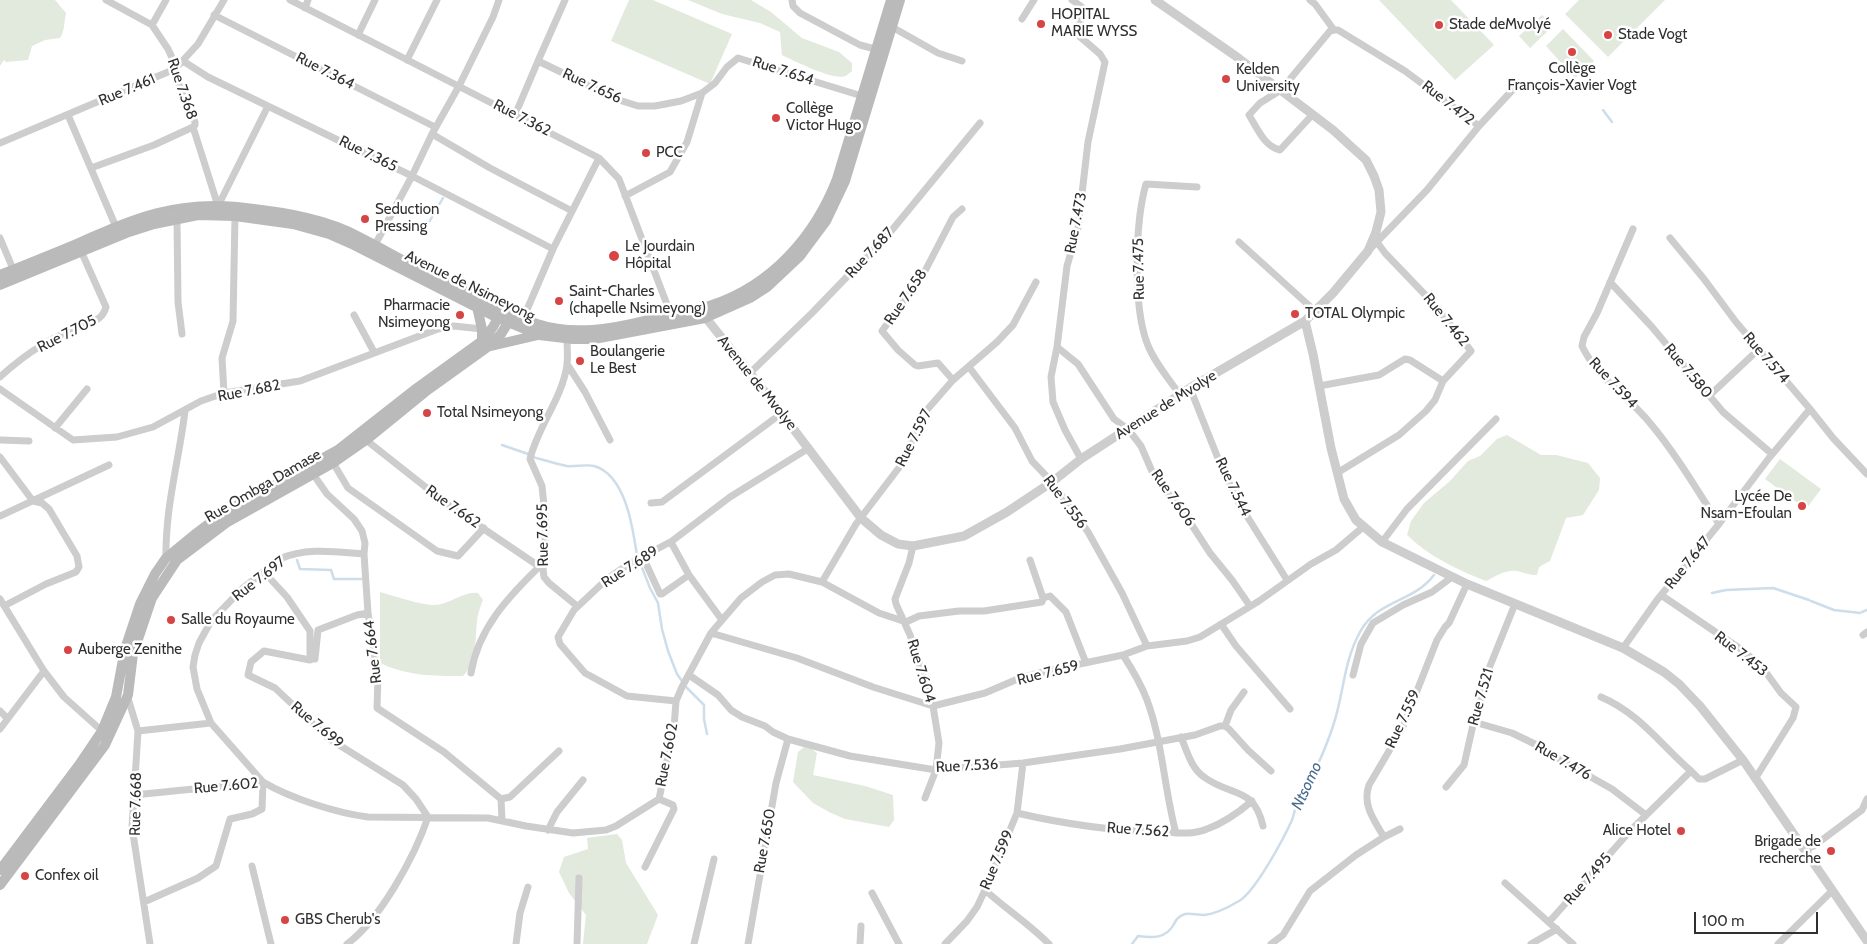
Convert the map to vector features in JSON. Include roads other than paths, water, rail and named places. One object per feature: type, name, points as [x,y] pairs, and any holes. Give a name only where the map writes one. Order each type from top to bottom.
[{"type":"main road","name":"Avenue de Nsimeyong","points":[[0,285],[129,232],[176,219],[198,216],[235,216],[292,224],[336,237],[478,308],[554,328],[578,331],[634,323],[700,309],[728,298],[760,281],[785,260],[803,240],[822,210],[832,192],[891,0]]},
{"type":"main road","name":"Avenue de Nsimeyong","points":[[0,275],[141,218],[172,209],[218,206],[257,209],[314,220],[346,231],[539,335],[567,338],[601,338],[705,318],[750,298],[767,287],[795,262],[818,233],[834,207],[845,181],[900,0]]},
{"type":"main road","points":[[478,308],[486,344],[539,335]]},
{"type":"main road","name":"Rue Ombga Damase","points":[[0,870],[79,765],[102,731],[116,697],[125,649],[140,604],[155,574],[166,558],[222,514],[366,440],[486,344],[505,316]]},
{"type":"main road","name":"Rue Ombga Damase","points":[[0,885],[100,752],[128,695],[134,654],[152,598],[177,560],[226,522],[313,474],[338,450],[417,388],[486,344]]},
{"type":"street","name":"Rue 7.368","points":[[106,0],[152,26],[168,49],[180,88],[196,125],[193,127],[218,206]]},
{"type":"street","points":[[152,26],[166,0]]},
{"type":"street","name":"Rue 7.461","points":[[0,144],[175,69],[198,44],[224,0]]},
{"type":"street","name":"Rue 7.362","points":[[290,0],[599,158],[614,173],[626,196],[671,314]]},
{"type":"street","points":[[305,8],[308,0]]},
{"type":"street","points":[[358,35],[375,0]]},
{"type":"street","points":[[407,60],[437,0]]},
{"type":"street","points":[[375,245],[412,176],[433,131],[459,86],[493,18],[499,0]]},
{"type":"street","points":[[515,115],[565,0]]},
{"type":"street","points":[[792,0],[793,6],[800,13],[860,45],[875,49]]},
{"type":"street","points":[[1022,19],[1034,0]]},
{"type":"street","name":"Rue 7.473","points":[[1072,0],[1082,7],[1084,12],[1077,29],[1078,34],[1100,54],[1105,62],[1088,142],[1078,228],[1067,266],[1057,347],[1051,378],[1053,402],[1065,430],[1081,459]]},
{"type":"street","name":"Avenue de Mvolye","points":[[700,309],[705,318],[782,413],[861,518],[881,535],[898,544],[913,546],[964,536],[1007,512],[1052,482],[1081,459],[1190,388],[1305,321],[1333,293],[1368,251],[1376,232],[1381,212],[1374,176],[1366,160],[1355,148],[1313,114],[1208,36],[1155,0]]},
{"type":"street","name":"Rue 7.472","points":[[1310,0],[1334,30],[1338,30],[1405,71],[1478,126],[1427,190],[1368,251]]},
{"type":"street","name":"Rue 7.364","points":[[214,15],[433,131],[490,168],[572,211]]},
{"type":"street","points":[[892,27],[938,53],[962,61]]},
{"type":"street","points":[[1313,114],[1280,150],[1273,148],[1267,143],[1249,115],[1260,103],[1281,90],[1330,31],[1334,30]]},
{"type":"street","name":"Rue 7.654","points":[[702,93],[715,84],[727,67],[738,58],[862,96]]},
{"type":"street","name":"Rue 7.365","points":[[183,60],[208,77],[412,176],[553,249]]},
{"type":"street","name":"Rue 7.656","points":[[538,62],[619,100],[638,106],[655,106],[681,101],[702,93]]},
{"type":"street","points":[[1478,126],[1519,83]]},
{"type":"street","points":[[626,196],[670,172],[687,142],[702,93]]},
{"type":"street","points":[[218,206],[268,106]]},
{"type":"street","points":[[68,115],[116,227]]},
{"type":"street","name":"Rue 7.687","points":[[750,373],[813,312],[892,230],[980,123]]},
{"type":"street","points":[[91,168],[154,145],[193,127]]},
{"type":"street","points":[[523,319],[553,249],[599,158]]},
{"type":"street","name":"Rue 7.475","points":[[1180,395],[1147,344],[1141,324],[1137,261],[1140,204],[1146,184],[1197,187]]},
{"type":"street","name":"Rue 7.658","points":[[953,380],[938,363],[915,365],[898,350],[882,331],[925,271],[953,217],[962,209]]},
{"type":"street","points":[[224,393],[222,358],[233,321],[235,216]]},
{"type":"street","points":[[176,219],[178,302],[182,334]]},
{"type":"street","name":"Rue 7.594","points":[[1633,229],[1584,336],[1582,346],[1587,358],[1598,371],[1631,402],[1660,435],[1719,524]]},
{"type":"street","points":[[0,238],[13,269]]},
{"type":"street","name":"Rue 7.574","points":[[1670,238],[1838,444],[1867,474]]},
{"type":"street","points":[[1239,242],[1315,311]]},
{"type":"street","name":"Rue 7.462","points":[[1338,473],[1405,429],[1426,411],[1435,400],[1443,381],[1472,351],[1433,303],[1385,253],[1377,242]]},
{"type":"street","name":"Rue 7.705","points":[[0,377],[42,343],[68,330],[100,319],[104,313],[106,307],[81,252]]},
{"type":"street","name":"Rue 7.597","points":[[822,582],[861,518],[901,465],[926,411],[953,380],[1013,325],[1036,282]]},
{"type":"street","name":"Rue 7.580","points":[[1610,282],[1652,327],[1732,420],[1772,454]]},
{"type":"street","points":[[354,315],[374,352]]},
{"type":"street","points":[[1305,321],[1331,448],[1344,499],[1349,510],[1363,527],[1382,542],[1467,584],[1623,648],[1664,672],[1679,684],[1700,706],[1743,760],[1867,941]]},
{"type":"street","name":"Rue 7.682","points":[[0,389],[76,441],[116,437],[153,427],[201,401],[224,393],[295,382],[438,329],[454,326],[482,329]]},
{"type":"street","name":"Rue 7.695","points":[[567,338],[568,364],[558,396],[537,439],[530,459],[542,486],[544,501],[546,526],[541,568],[544,577],[549,583],[577,606]]},
{"type":"street","name":"Rue 7.606","points":[[1057,347],[1078,364],[1114,419],[1128,429],[1141,446],[1154,476],[1184,513],[1210,553],[1250,606]]},
{"type":"street","points":[[1710,396],[1759,349]]},
{"type":"street","points":[[1319,386],[1379,375],[1405,359],[1410,360],[1443,381]]},
{"type":"street","points":[[568,364],[610,440]]},
{"type":"street","name":"Rue 7.556","points":[[969,367],[1015,428],[1032,461],[1052,482],[1088,532],[1122,593],[1147,646]]},
{"type":"street","name":"Rue 7.544","points":[[1190,388],[1240,506],[1287,580]]},
{"type":"street","points":[[55,428],[87,389]]},
{"type":"street","name":"Rue 7.647","points":[[1623,648],[1661,595],[1810,408]]},
{"type":"street","points":[[166,558],[167,516],[185,411]]},
{"type":"street","points":[[652,503],[662,502],[782,413]]},
{"type":"street","points":[[1382,542],[1407,508],[1496,419]]},
{"type":"street","points":[[0,440],[29,441]]},
{"type":"street","name":"Rue 7.662","points":[[366,440],[447,504],[541,568]]},
{"type":"street","name":"Rue 7.689","points":[[676,701],[627,696],[585,673],[560,644],[558,637],[577,606],[607,579],[672,541],[730,497],[808,448]]},
{"type":"street","points":[[0,457],[33,500],[42,503],[49,509],[77,556],[79,568],[76,572],[2,602],[44,671],[64,698],[102,731]]},
{"type":"street","points":[[330,459],[348,488],[437,551],[458,556],[484,528]]},
{"type":"street","points":[[0,516],[109,466]]},
{"type":"street","name":"Rue 7.664","points":[[313,474],[327,494],[354,520],[362,532],[365,543],[368,613],[378,677],[377,708],[444,752],[501,799]]},
{"type":"street","name":"Rue 7.659","points":[[933,706],[985,693],[1020,678],[1123,655],[1147,646],[1187,641],[1200,636],[1336,550],[1363,527]]},
{"type":"street","points":[[672,541],[689,575],[722,620]]},
{"type":"street","name":"Rue 7.604","points":[[913,546],[909,563],[895,599],[906,622],[933,706],[939,742],[936,770],[925,798]]},
{"type":"street","name":"Rue 7.697","points":[[263,782],[210,723],[197,689],[193,667],[195,655],[204,631],[243,588],[288,556],[319,550],[364,554]]},
{"type":"street","points":[[642,557],[660,594],[689,575]]},
{"type":"street","points":[[1030,560],[1043,598]]},
{"type":"street","points":[[471,673],[473,656],[490,622],[510,596],[541,568]]},
{"type":"street","name":"Rue 7.699","points":[[264,572],[287,597],[310,631],[310,660],[264,651],[251,662],[248,675],[275,688],[328,738],[403,785],[416,799],[428,817]]},
{"type":"street","name":"Rue 7.602","points":[[134,795],[263,782],[278,791],[352,815],[502,820],[548,830],[573,833],[606,830],[630,818],[659,799],[674,728],[676,701],[711,633],[741,598],[762,582],[775,575],[789,574],[822,582],[879,613],[906,622]]},
{"type":"street","points":[[1353,675],[1361,644],[1372,623],[1403,605],[1432,592],[1452,577]]},
{"type":"street","name":"Rue 7.559","points":[[1384,838],[1368,809],[1366,795],[1369,785],[1402,729],[1437,640],[1449,623],[1467,584]]},
{"type":"street","name":"Rue 7.453","points":[[1661,595],[1742,650],[1762,667],[1781,693],[1796,707],[1793,718],[1755,779]]},
{"type":"street","points":[[906,622],[919,616],[959,611],[1012,608],[1042,602],[1043,598],[1050,596],[1066,612],[1086,663]]},
{"type":"street","name":"Rue 7.521","points":[[1446,787],[1464,765],[1490,666],[1514,604]]},
{"type":"street","points":[[315,659],[318,630],[357,615],[368,613]]},
{"type":"street","points":[[1221,624],[1236,646],[1290,709]]},
{"type":"street","points":[[711,633],[797,658],[873,687],[933,706]]},
{"type":"street","points":[[1123,655],[1135,674],[1147,700],[1158,740],[1176,833]]},
{"type":"street","points":[[0,729],[44,671]]},
{"type":"street","name":"Rue 7.536","points":[[689,675],[718,695],[731,710],[788,739],[850,756],[936,770],[1023,763],[1120,749],[1225,726]]},
{"type":"street","points":[[1244,692],[1231,710],[1225,726],[1271,771]]},
{"type":"street","points":[[116,697],[128,695]]},
{"type":"street","name":"Rue 7.668","points":[[128,695],[138,731],[132,826],[150,944]]},
{"type":"street","points":[[1602,697],[1631,713],[1699,779],[1705,779],[1743,760]]},
{"type":"street","points":[[0,711],[7,718]]},
{"type":"street","name":"Rue 7.476","points":[[1474,722],[1512,733],[1539,746],[1612,789],[1646,815]]},
{"type":"street","points":[[138,731],[210,723]]},
{"type":"street","points":[[1181,737],[1194,767],[1203,777],[1252,801],[1260,814],[1263,826]]},
{"type":"street","name":"Rue 7.650","points":[[748,944],[776,783],[788,739]]},
{"type":"street","points":[[502,820],[501,799],[510,797],[559,751]]},
{"type":"street","name":"Rue 7.599","points":[[944,944],[977,908],[985,890],[1017,813],[1023,763]]},
{"type":"street","name":"Rue 7.495","points":[[1550,922],[1646,815],[1690,771]]},
{"type":"street","points":[[548,830],[557,812],[583,780]]},
{"type":"street","points":[[144,902],[198,878],[216,866],[230,819],[252,814],[262,809],[263,782]]},
{"type":"street","points":[[644,867],[674,809],[673,805],[659,799]]},
{"type":"street","points":[[1804,850],[1814,846],[1862,810],[1867,799]]},
{"type":"street","name":"Rue 7.562","points":[[1017,813],[1081,826],[1140,832],[1176,833],[1206,830],[1237,814],[1252,801]]},
{"type":"street","points":[[348,944],[371,922],[386,899],[423,832],[428,817]]},
{"type":"street","points":[[1271,944],[1283,935],[1310,891],[1356,855],[1400,829]]},
{"type":"street","points":[[694,944],[714,859]]},
{"type":"street","points":[[252,866],[271,944]]},
{"type":"street","points":[[577,944],[578,878]]},
{"type":"street","points":[[1505,883],[1574,944]]},
{"type":"street","points":[[516,944],[520,914],[528,887]]},
{"type":"street","points":[[985,890],[998,903],[1031,926],[1049,944]]},
{"type":"street","points":[[1778,944],[1832,890]]},
{"type":"street","points":[[872,892],[899,944]]},
{"type":"street","points":[[860,926],[860,944]]},
{"type":"street","points":[[1531,944],[1557,928]]},
{"type":"waterway","points":[[1603,110],[1612,122]]},
{"type":"waterway","points":[[428,224],[443,198]]},
{"type":"waterway","points":[[502,445],[528,454]]},
{"type":"waterway","points":[[533,457],[567,466],[594,466],[605,471],[614,480],[626,504],[637,556]]},
{"type":"waterway","points":[[297,560],[300,569],[331,570],[334,579],[362,579]]},
{"type":"waterway","points":[[639,560],[658,603],[668,651],[677,674],[682,681]]},
{"type":"waterway","name":"Ntsomo","points":[[1132,944],[1138,936],[1153,937],[1163,935],[1183,915],[1204,915],[1217,912],[1246,896],[1283,839],[1296,807],[1321,757],[1337,714],[1350,655],[1360,632],[1367,621],[1376,613],[1416,591],[1434,575]]},
{"type":"waterway","points":[[1712,593],[1726,590],[1773,588],[1809,600]]},
{"type":"waterway","points":[[1811,601],[1834,610],[1860,613]]},
{"type":"waterway","points":[[1862,612],[1867,610]]},
{"type":"waterway","points":[[685,686],[704,705],[707,734]]},
{"type":"place","name":"HOPITAL MARIE WYSS","points":[[1041,24]]},
{"type":"place","name":"Stade deMvolyé","points":[[1439,25]]},
{"type":"place","name":"Stade Vogt","points":[[1608,35]]},
{"type":"place","name":"Collège François-Xavier Vogt","points":[[1572,52]]},
{"type":"place","name":"Kelden University","points":[[1226,79]]},
{"type":"place","name":"Collège Victor Hugo","points":[[776,118]]},
{"type":"place","name":"PCC","points":[[646,153]]},
{"type":"place","name":"Seduction Pressing","points":[[365,219]]},
{"type":"place","name":"Le Jourdain Hôpital","points":[[614,256]]},
{"type":"place","name":"Saint-Charles (chapelle Nsimeyong)","points":[[559,301]]},
{"type":"place","name":"TOTAL Olympic","points":[[1295,314]]},
{"type":"place","name":"Pharmacie Nsimeyong","points":[[460,315]]},
{"type":"place","name":"Boulangerie Le Best","points":[[580,361]]},
{"type":"place","name":"Total Nsimeyong","points":[[427,413]]},
{"type":"place","name":"Lycée De Nsam-Efoulan","points":[[1802,506]]},
{"type":"place","name":"Salle du Royaume","points":[[171,620]]},
{"type":"place","name":"Auberge Zenithe","points":[[68,650]]},
{"type":"place","name":"Alice Hotel","points":[[1681,831]]},
{"type":"place","name":"Brigade de recherche","points":[[1831,851]]},
{"type":"place","name":"Confex oil","points":[[25,876]]},
{"type":"place","name":"GBS Cherub's","points":[[285,920]]}]
